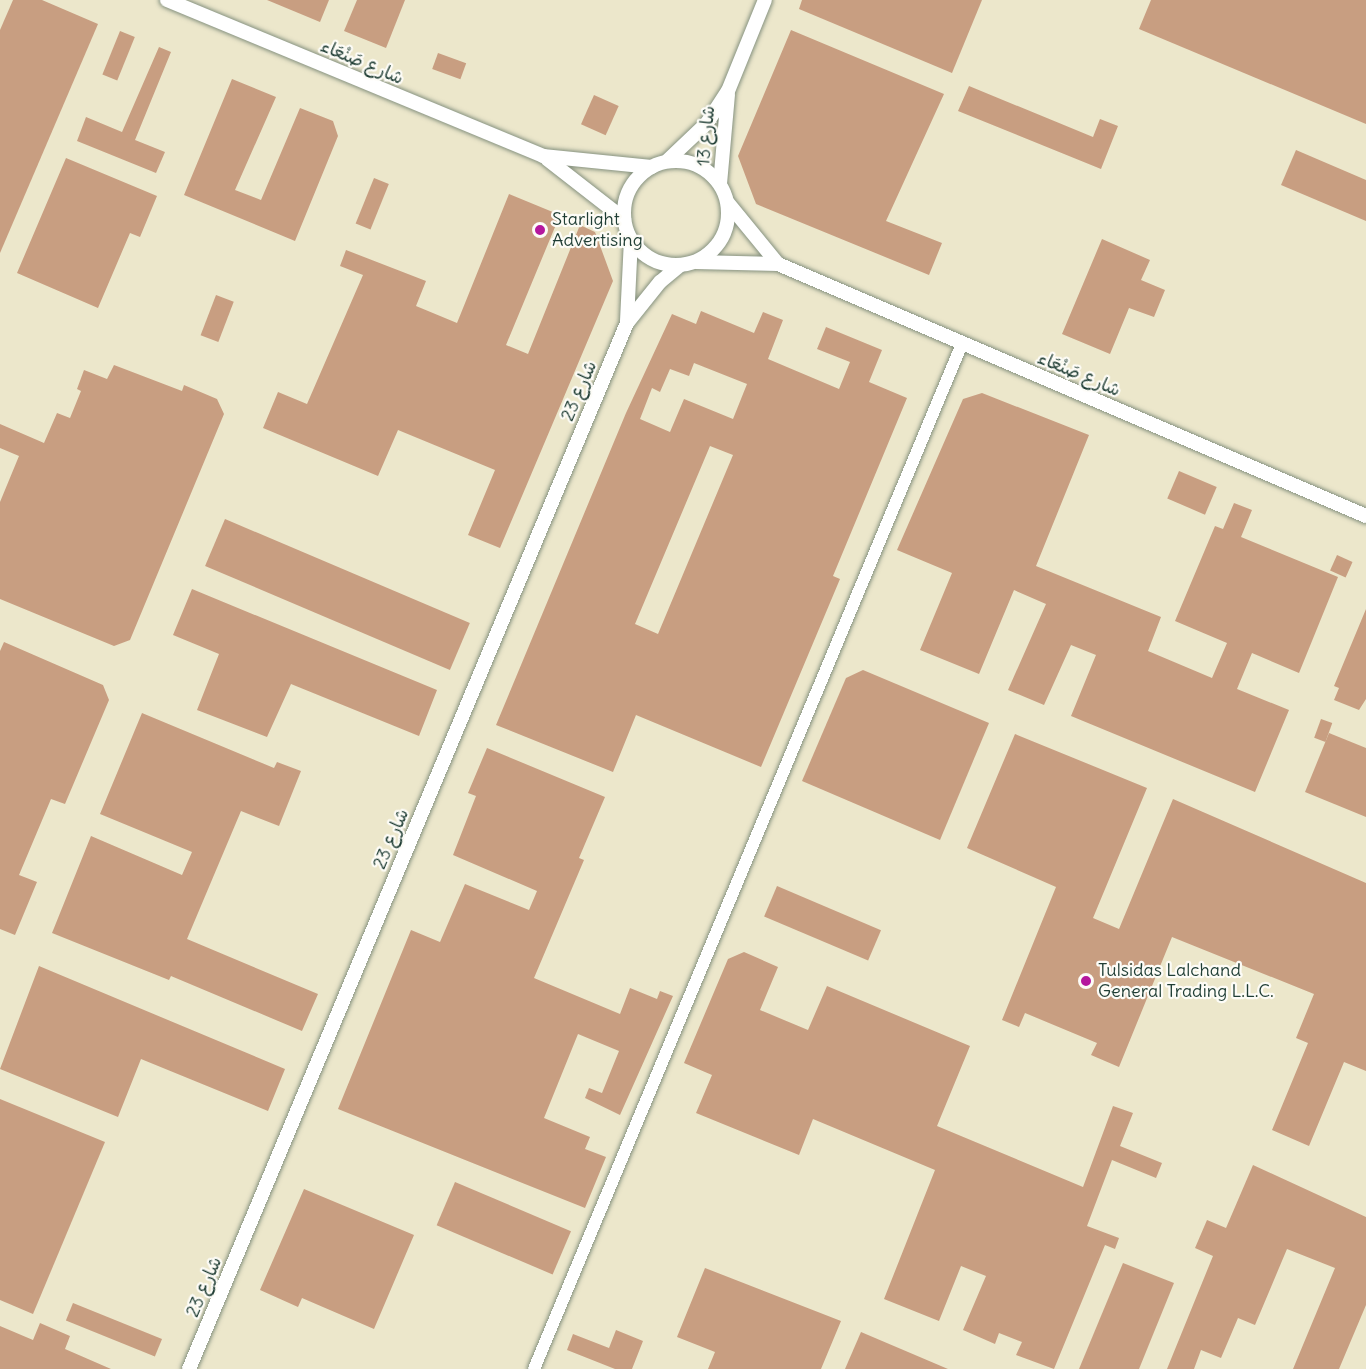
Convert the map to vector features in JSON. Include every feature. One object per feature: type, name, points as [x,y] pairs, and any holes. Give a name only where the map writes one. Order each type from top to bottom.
[{"type":"street","name":"شارع صَنْعَاء","points":[[167,0],[543,156],[624,219]]},
{"type":"street","name":"شارع 13","points":[[668,160],[707,123],[728,91],[765,0]]},
{"type":"street","name":"شارع 13","points":[[720,184],[728,91]]},
{"type":"street","name":"شارع صَنْعَاء","points":[[543,156],[651,167]]},
{"type":"street","points":[[668,160],[698,165],[720,184],[728,203],[728,221],[722,238],[711,252],[696,262],[681,265],[652,260],[631,239],[624,219],[626,199],[635,181],[651,167],[668,160]]},
{"type":"street","name":"شارع صَنْعَاء","points":[[728,203],[778,264]]},
{"type":"street","name":"شارع 23","points":[[627,323],[631,239]]},
{"type":"street","name":"شارع صَنْعَاء","points":[[696,262],[778,264],[1366,516]]},
{"type":"street","name":"شارع 23","points":[[189,1369],[627,323],[648,295],[681,265]]},
{"type":"street","points":[[534,1369],[962,344]]},
{"type":"building","points":[[13,0],[42,0],[98,24],[0,253],[0,30]]},
{"type":"building","points":[[267,0],[329,0],[320,22]]},
{"type":"building","points":[[357,0],[405,0],[386,48],[344,31]]},
{"type":"building","points":[[802,0],[982,0],[952,73],[799,9]]},
{"type":"building","points":[[1151,0],[1366,0],[1366,124],[1139,29]]},
{"type":"building","points":[[791,30],[944,94],[886,221],[942,243],[929,275],[756,204],[738,156]]},
{"type":"building","points":[[120,31],[135,37],[117,81],[102,75]]},
{"type":"building","points":[[159,47],[171,52],[135,140],[165,152],[156,173],[77,141],[86,117],[122,132]]},
{"type":"building","points":[[438,53],[466,63],[460,79],[432,69]]},
{"type":"building","points":[[232,79],[276,97],[235,190],[261,200],[300,108],[333,121],[338,136],[295,241],[184,195]]},
{"type":"building","points":[[969,86],[1093,137],[1100,119],[1118,126],[1101,169],[958,111]]},
{"type":"building","points":[[594,95],[619,106],[606,135],[581,124]]},
{"type":"building","points":[[1296,150],[1366,180],[1366,221],[1281,185]]},
{"type":"building","points":[[66,158],[157,196],[140,237],[130,233],[98,308],[17,273]]},
{"type":"building","points":[[374,178],[389,184],[370,229],[356,223]]},
{"type":"building","points":[[509,194],[560,215],[506,345],[528,354],[580,225],[595,232],[613,281],[500,548],[468,535],[495,470],[398,430],[378,476],[263,428],[278,392],[307,404],[363,275],[340,266],[346,250],[426,281],[416,306],[457,323]]},
{"type":"building","points":[[1102,239],[1150,260],[1141,280],[1165,290],[1154,317],[1129,308],[1110,354],[1062,334]]},
{"type":"building","points":[[216,295],[234,302],[218,342],[201,335]]},
{"type":"building","points":[[701,311],[754,333],[763,312],[783,320],[768,359],[839,389],[850,362],[817,349],[826,327],[882,350],[869,382],[907,398],[833,576],[840,579],[761,767],[636,715],[613,772],[496,725],[626,413],[672,314],[696,324]],"holes":[[[694,363],[747,384],[733,419],[684,399],[670,432],[640,419],[652,388],[660,392],[670,369],[689,376]],[[710,446],[733,455],[658,634],[635,624]]]},
{"type":"building","points":[[114,365],[182,391],[184,385],[217,399],[224,414],[130,640],[114,646],[0,599],[0,502],[19,456],[0,448],[0,424],[44,443],[57,413],[70,418],[81,391],[77,389],[84,370],[107,379]]},
{"type":"building","points":[[982,393],[1089,435],[1036,566],[1161,617],[1148,651],[1212,678],[1227,643],[1175,621],[1215,526],[1223,529],[1234,503],[1252,510],[1241,537],[1338,577],[1299,673],[1252,653],[1237,689],[1289,710],[1255,792],[1071,716],[1096,655],[1071,645],[1044,705],[1008,690],[1046,604],[1014,590],[979,674],[920,650],[952,573],[897,550],[963,399]]},
{"type":"building","points":[[1179,471],[1217,487],[1205,515],[1167,499]]},
{"type":"building","points":[[225,519],[470,623],[450,670],[205,566]]},
{"type":"building","points":[[1337,555],[1353,562],[1346,577],[1330,571]]},
{"type":"building","points":[[192,589],[437,690],[419,736],[291,684],[267,737],[197,710],[219,654],[173,635]]},
{"type":"building","points":[[1366,609],[1366,699],[1359,710],[1334,700],[1339,688],[1334,686]]},
{"type":"building","points":[[4,642],[103,685],[109,700],[65,804],[51,799],[19,875],[37,882],[15,935],[0,929],[0,651]]},
{"type":"building","points":[[863,670],[989,723],[940,840],[802,781],[846,678]]},
{"type":"building","points":[[142,713],[274,768],[277,762],[301,771],[279,826],[241,811],[187,939],[318,994],[302,1031],[171,976],[169,980],[52,933],[91,836],[182,875],[192,852],[100,814]]},
{"type":"building","points":[[1321,719],[1332,723],[1325,742],[1314,738]]},
{"type":"building","points":[[1329,733],[1366,748],[1366,817],[1305,792]]},
{"type":"building","points":[[1015,734],[1147,788],[1093,918],[1119,929],[1173,799],[1366,883],[1366,1071],[1344,1062],[1309,1146],[1272,1130],[1308,1043],[1296,1038],[1314,994],[1172,937],[1119,1067],[1091,1055],[1097,1043],[1025,1013],[1019,1027],[1002,1020],[1056,887],[967,848]]},
{"type":"building","points":[[487,748],[605,797],[579,858],[584,860],[534,978],[620,1014],[630,988],[657,999],[660,991],[673,996],[620,1115],[585,1098],[589,1088],[602,1093],[619,1051],[578,1034],[544,1118],[590,1137],[585,1149],[606,1157],[585,1208],[338,1109],[411,930],[440,942],[465,884],[529,910],[537,891],[453,855],[476,796],[468,793]]},
{"type":"building","points":[[777,886],[881,930],[868,961],[764,916]]},
{"type":"building","points":[[744,952],[778,967],[760,1010],[808,1030],[827,986],[970,1046],[937,1126],[1083,1187],[1113,1106],[1133,1113],[1120,1146],[1162,1163],[1156,1178],[1112,1160],[1087,1226],[1119,1238],[1115,1249],[1105,1245],[1054,1369],[1016,1355],[1022,1342],[999,1333],[995,1344],[963,1330],[986,1276],[961,1266],[939,1321],[884,1299],[935,1170],[813,1119],[799,1155],[696,1113],[712,1075],[684,1063],[728,959]]},
{"type":"building","points":[[39,966],[285,1069],[268,1111],[141,1059],[118,1117],[0,1069]]},
{"type":"building","points":[[0,1099],[105,1142],[33,1314],[0,1300]]},
{"type":"building","points":[[1253,1165],[1366,1217],[1366,1305],[1339,1369],[1293,1369],[1335,1268],[1287,1249],[1255,1325],[1238,1318],[1221,1358],[1201,1350],[1194,1369],[1167,1369],[1213,1256],[1195,1248],[1207,1220],[1226,1228]]},
{"type":"building","points":[[455,1182],[571,1231],[553,1274],[437,1225]]},
{"type":"building","points":[[304,1189],[414,1235],[374,1329],[302,1298],[298,1307],[260,1290]]},
{"type":"building","points":[[1123,1263],[1174,1283],[1139,1369],[1079,1369]]},
{"type":"building","points":[[705,1268],[841,1321],[821,1369],[708,1369],[715,1352],[677,1337]]},
{"type":"building","points":[[73,1303],[162,1339],[155,1357],[66,1321]]},
{"type":"building","points":[[40,1323],[70,1336],[65,1349],[111,1369],[0,1369],[0,1326],[33,1340]]},
{"type":"building","points":[[616,1330],[643,1341],[632,1369],[615,1369],[567,1350],[573,1334],[609,1348]]},
{"type":"building","points":[[861,1332],[948,1369],[845,1369]]},
{"type":"place","name":"Starlight Advertising","points":[[540,230]]},
{"type":"place","name":"Tulsidas Lalchand General Trading L.L.C.","points":[[1086,981]]}]
